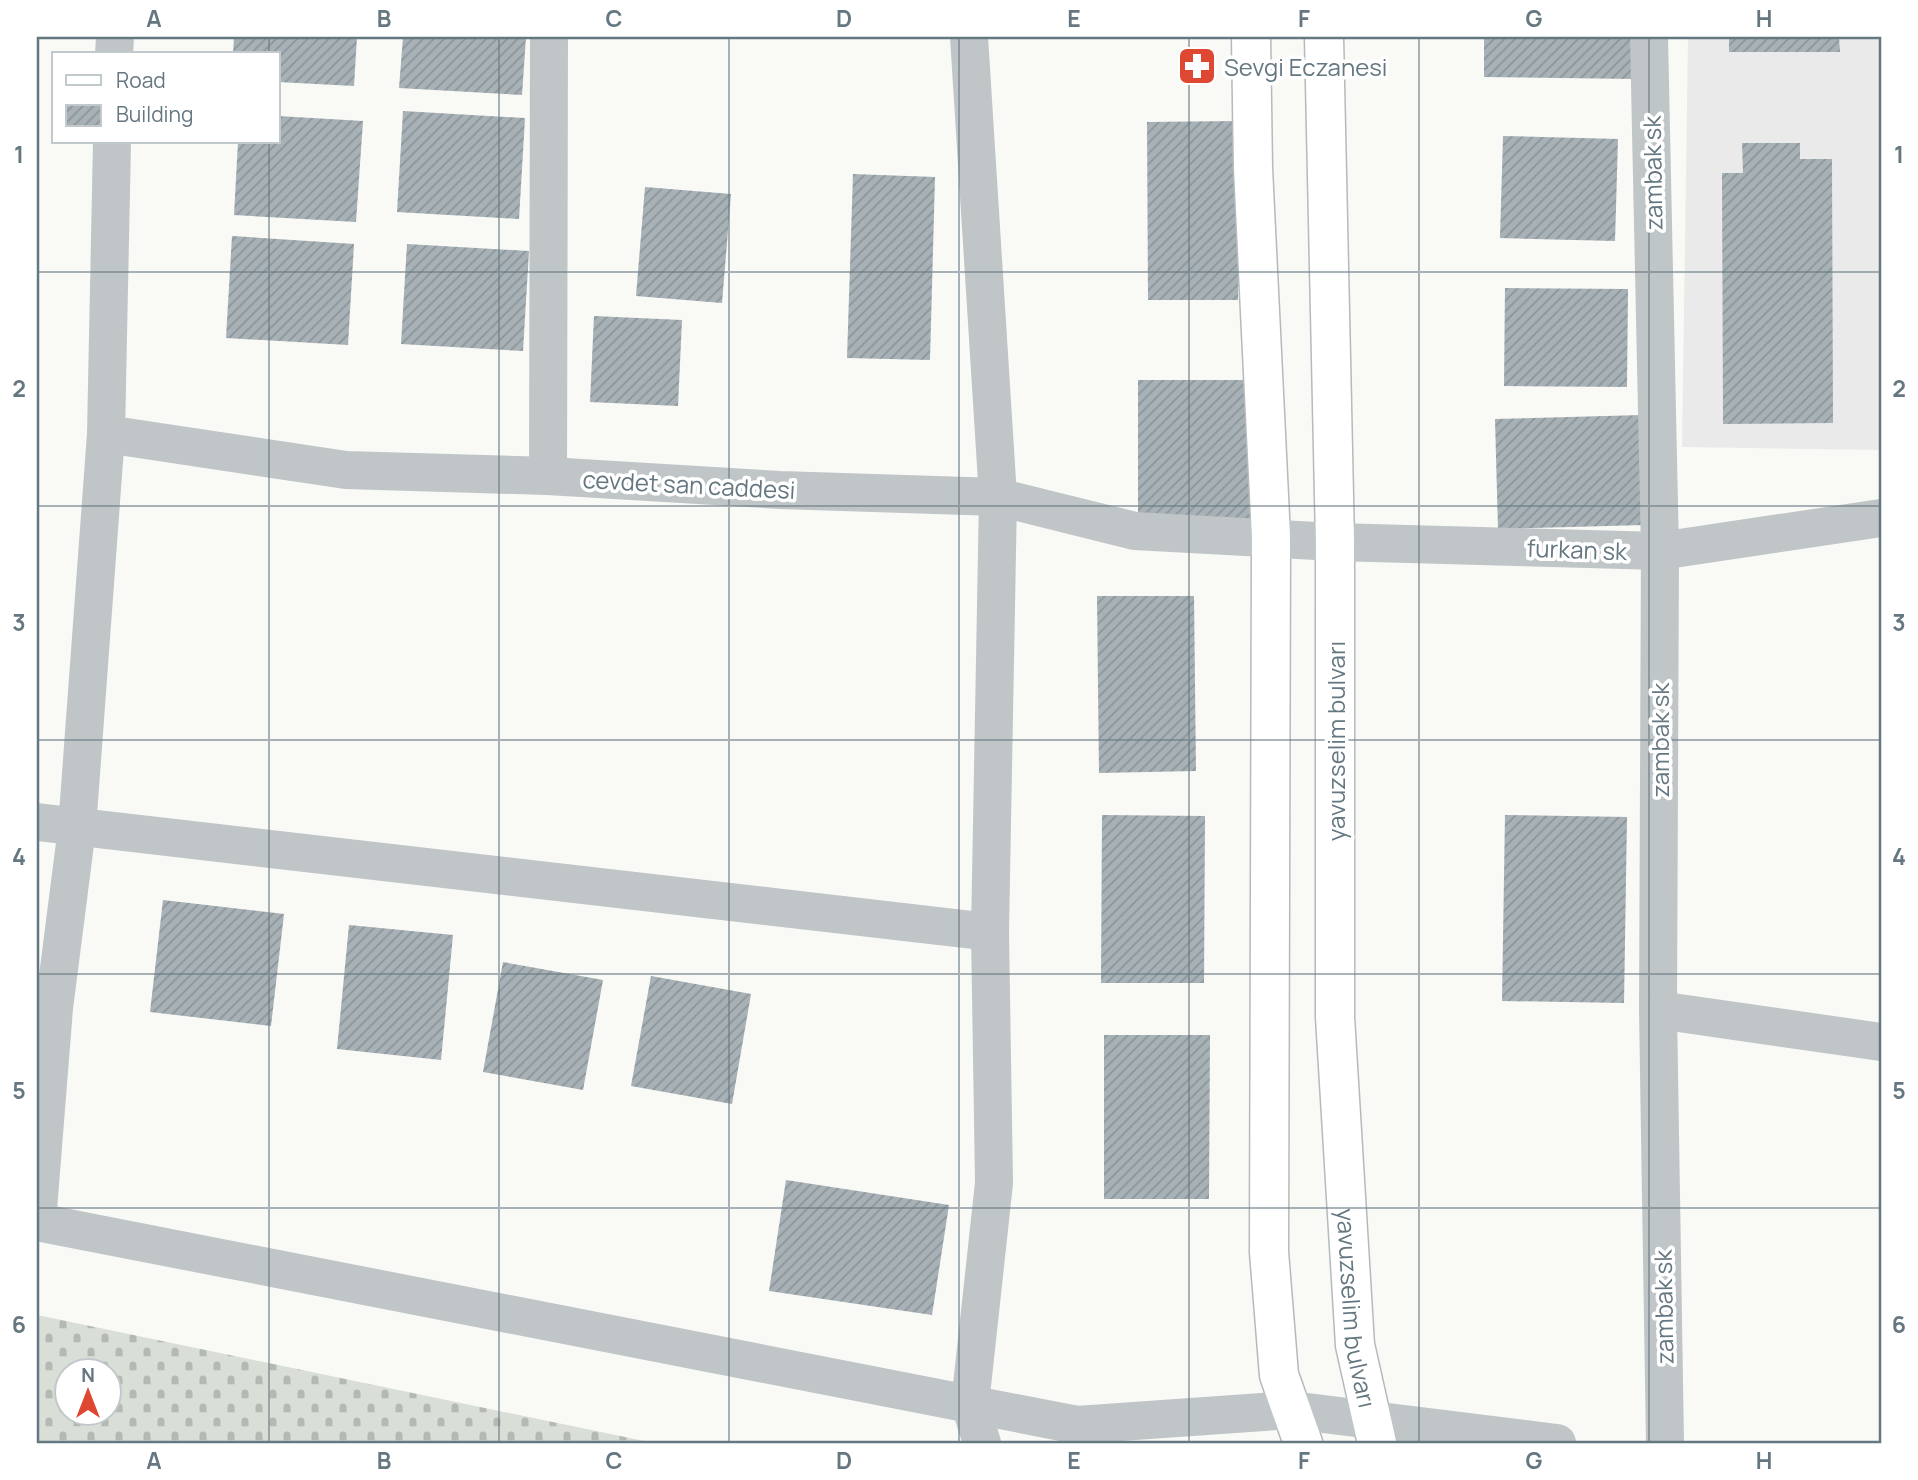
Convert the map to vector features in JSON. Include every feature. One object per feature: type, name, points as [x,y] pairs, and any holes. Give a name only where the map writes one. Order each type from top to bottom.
[{"type":"main road","points":[[1251,37],[1253,182],[1271,537],[1269,1252],[1279,1375],[1297,1427]]},
{"type":"main road","name":"yavuzselim bulvarı","points":[[1324,37],[1335,542],[1335,1017],[1355,1345],[1374,1431]]},
{"type":"street","points":[[548,476],[549,37]]},
{"type":"street","points":[[969,37],[998,497],[990,932],[995,1184],[970,1404],[982,1443]]},
{"type":"street","name":"zambak sk","points":[[1649,37],[1660,551],[1658,1010],[1665,1443]]},
{"type":"street","points":[[112,144],[106,434],[77,828],[54,1008],[37,1222],[1077,1425],[1297,1427],[1557,1443]]},
{"type":"street","name":"cevdet san caddesi","points":[[106,434],[346,470],[548,476],[780,490],[998,497],[1135,531],[1271,537]]},
{"type":"street","name":"furkan sk","points":[[1271,537],[1335,542],[1660,551],[1881,518]]},
{"type":"street","points":[[37,822],[990,932]]},
{"type":"street","points":[[1658,1010],[1881,1042]]},
{"type":"shaded area","points":[[1688,37],[1881,37],[1881,450],[1682,447]]},
{"type":"green space","points":[[37,1315],[654,1443],[37,1443]]},
{"type":"building","points":[[234,37],[357,37],[354,86],[280,82],[280,52],[233,52]]},
{"type":"building","points":[[403,37],[526,37],[522,95],[399,88]]},
{"type":"building","points":[[1484,37],[1633,37],[1633,79],[1484,77]]},
{"type":"building","points":[[1729,37],[1839,37],[1840,52],[1729,52]]},
{"type":"building","points":[[403,111],[525,118],[519,219],[397,212]]},
{"type":"building","points":[[280,116],[363,121],[356,222],[234,215],[238,144],[280,144]]},
{"type":"building","points":[[1238,121],[1238,300],[1148,300],[1147,122]]},
{"type":"building","points":[[1503,136],[1618,139],[1615,241],[1500,238]]},
{"type":"building","points":[[1742,143],[1800,143],[1800,159],[1832,159],[1833,423],[1723,424],[1722,173],[1743,173]]},
{"type":"building","points":[[853,174],[935,177],[930,360],[847,358]]},
{"type":"building","points":[[645,187],[731,194],[722,303],[636,296]]},
{"type":"building","points":[[232,236],[354,244],[348,345],[226,338]]},
{"type":"building","points":[[407,244],[529,251],[523,351],[401,344]]},
{"type":"building","points":[[1505,288],[1628,289],[1627,387],[1504,386]]},
{"type":"building","points":[[594,316],[682,320],[678,406],[590,402]]},
{"type":"building","points":[[1138,380],[1253,380],[1253,520],[1138,520]]},
{"type":"building","points":[[1642,415],[1644,525],[1498,529],[1495,419]]},
{"type":"building","points":[[1097,596],[1194,596],[1196,771],[1099,773]]},
{"type":"building","points":[[1102,815],[1205,816],[1204,983],[1101,983]]},
{"type":"building","points":[[1505,815],[1627,817],[1624,1003],[1502,1001]]},
{"type":"building","points":[[163,900],[284,914],[271,1026],[150,1012]]},
{"type":"building","points":[[349,925],[453,935],[441,1060],[337,1049]]},
{"type":"building","points":[[503,962],[603,980],[583,1090],[483,1072]]},
{"type":"building","points":[[651,976],[751,994],[732,1104],[631,1086]]},
{"type":"building","points":[[1104,1035],[1210,1035],[1209,1199],[1104,1199]]},
{"type":"building","points":[[786,1180],[949,1205],[932,1315],[769,1291]]},
{"type":"place","name":"Sevgi Eczanesi","points":[[1197,66]]}]
